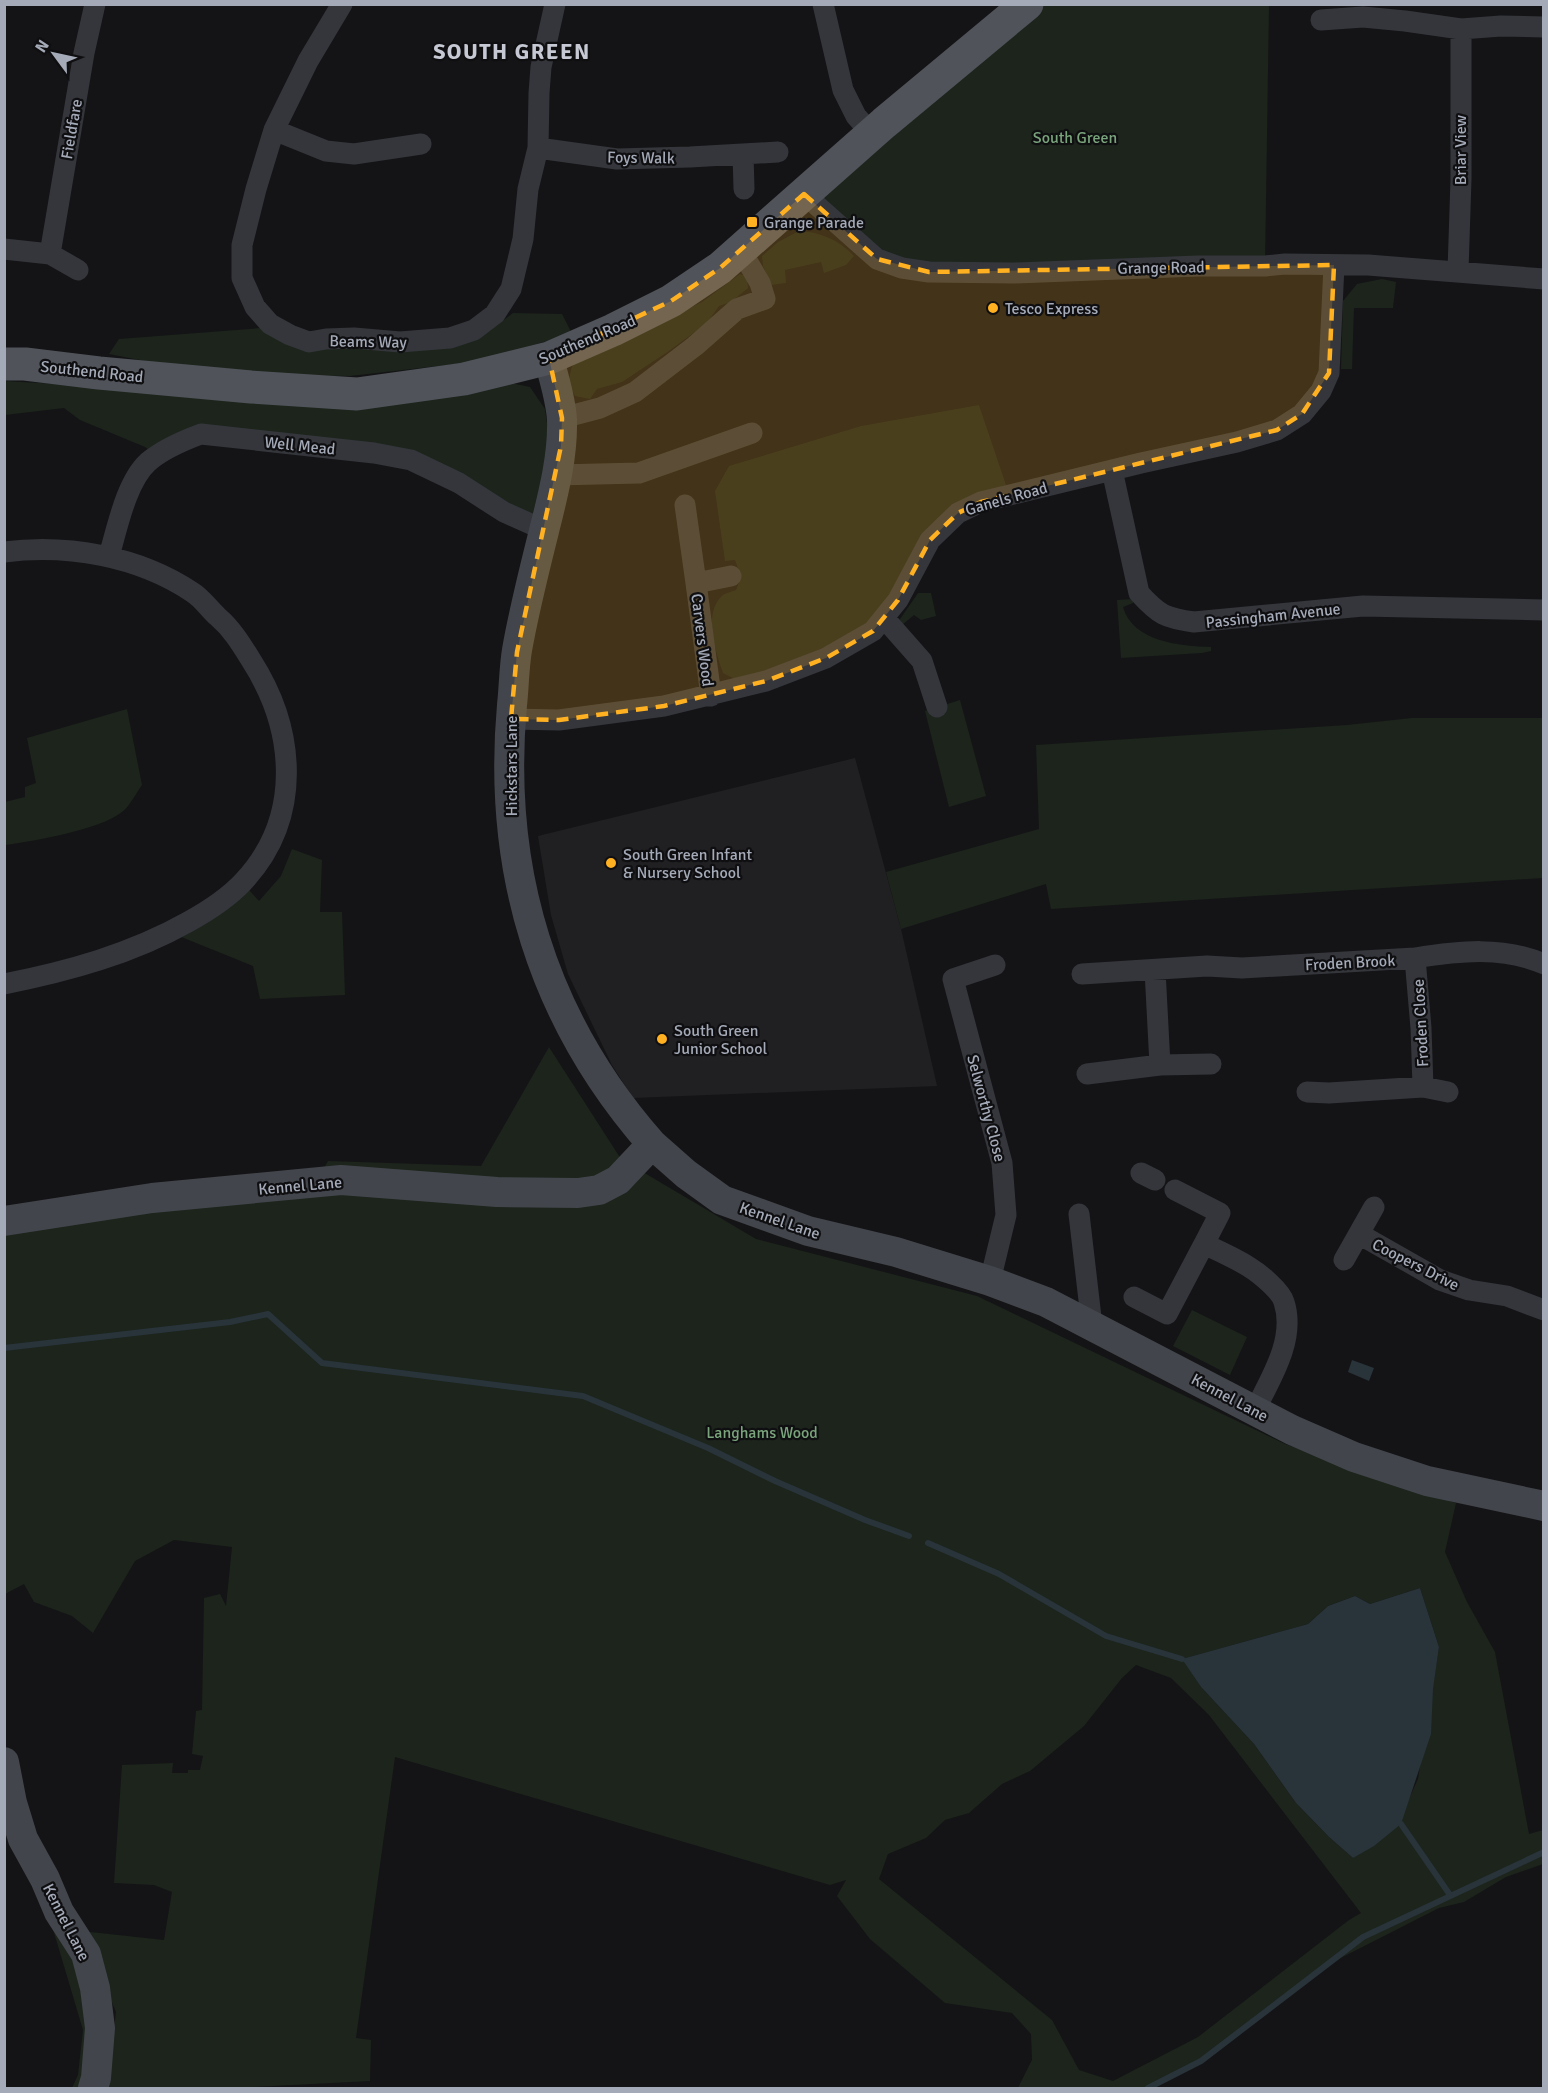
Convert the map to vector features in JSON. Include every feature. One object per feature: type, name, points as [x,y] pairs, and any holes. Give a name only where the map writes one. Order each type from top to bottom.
[{"type":"main road","name":"Southend Road","points":[[4,364],[25,364],[251,387],[357,394],[464,379],[549,358],[614,330],[671,301],[720,268],[951,66],[1027,4]]},
{"type":"street","name":"Fieldfare","points":[[50,254],[84,52],[95,4]]},
{"type":"street","name":"Beams Way","points":[[342,4],[308,61],[274,130],[244,230],[242,278],[255,307],[270,324],[309,342],[354,338],[400,342],[450,338],[474,330],[495,314],[511,290],[523,239],[528,189],[538,148],[538,93],[541,67],[555,4]]},
{"type":"street","points":[[824,4],[843,90],[856,116],[872,134]]},
{"type":"street","points":[[1321,20],[1363,11],[1406,21],[1461,29],[1501,26],[1544,27]]},
{"type":"street","name":"Briar View","points":[[1458,271],[1461,179],[1461,29]]},
{"type":"street","points":[[274,130],[326,151],[354,154],[421,144]]},
{"type":"street","name":"Foys Walk","points":[[538,148],[616,159],[778,152]]},
{"type":"street","points":[[743,154],[744,189]]},
{"type":"street","name":"Grange Road","points":[[804,194],[877,259],[902,268],[929,272],[1014,273],[1198,266],[1368,265],[1544,279]]},
{"type":"street","points":[[4,249],[50,254],[78,270]]},
{"type":"street","points":[[562,418],[600,408],[635,392],[695,346],[737,309],[765,299],[760,283],[741,249]]},
{"type":"street","name":"Ganels Road","points":[[511,719],[559,720],[664,706],[766,681],[826,658],[873,631],[885,619],[898,600],[930,540],[958,513],[981,502],[1237,442],[1277,430],[1302,414],[1321,391],[1329,373],[1334,265]]},
{"type":"street","name":"Hickstars Lane","points":[[549,358],[562,418],[557,475],[517,652],[511,719],[509,801],[513,842],[529,918],[541,957],[574,1034],[597,1073],[624,1111],[652,1144]]},
{"type":"street","points":[[557,475],[639,472],[752,433]]},
{"type":"street","name":"Well Mead","points":[[109,556],[130,491],[146,464],[179,442],[201,435],[364,452],[411,460],[459,483],[504,512],[544,530]]},
{"type":"street","name":"Passingham Avenue","points":[[1112,470],[1139,593],[1152,608],[1169,618],[1194,622],[1363,606],[1544,610]]},
{"type":"street","points":[[685,505],[696,583]]},
{"type":"street","points":[[4,552],[74,551],[109,556],[158,573],[194,593],[234,634],[260,673],[272,699],[282,731],[288,763],[284,805],[274,837],[255,868],[231,893],[204,913],[125,952],[84,966],[4,984]]},
{"type":"street","name":"Carvers Wood","points":[[711,696],[696,583],[731,576]]},
{"type":"street","points":[[885,619],[922,661],[937,707]]},
{"type":"street","name":"Froden Brook","points":[[1082,974],[1207,966],[1242,968],[1415,958],[1444,953],[1486,951],[1524,956],[1544,964]]},
{"type":"street","name":"Froden Close","points":[[1415,958],[1423,1087]]},
{"type":"street","name":"Selworthy Close","points":[[990,1281],[1006,1215],[1002,1163],[953,979],[995,965]]},
{"type":"street","points":[[1155,970],[1160,1065]]},
{"type":"street","points":[[1087,1074],[1160,1065],[1211,1064]]},
{"type":"street","name":"Froden Close","points":[[1307,1092],[1329,1093],[1423,1087],[1448,1092]]},
{"type":"street","name":"Kennel Lane","points":[[4,1221],[152,1198],[341,1180],[497,1192],[578,1193],[599,1190],[618,1180],[652,1144],[723,1200],[808,1231],[896,1252],[990,1281],[1046,1302],[1292,1430],[1354,1458],[1427,1481],[1544,1506]]},
{"type":"street","points":[[1134,1297],[1167,1314],[1220,1213],[1175,1190]]},
{"type":"street","points":[[1344,1260],[1374,1207]]},
{"type":"street","points":[[1079,1214],[1092,1326]]},
{"type":"street","name":"Coopers Drive","points":[[1359,1234],[1440,1280],[1469,1290],[1507,1296],[1544,1310]]},
{"type":"street","points":[[1204,1244],[1250,1267],[1268,1281],[1284,1300],[1287,1326],[1285,1344],[1275,1372],[1255,1410]]},
{"type":"street","name":"Kennel Lane","points":[[4,1762],[22,1839],[45,1879],[59,1912],[86,1954],[95,1988],[100,2028],[96,2078],[93,2088]]},
{"type":"highlighted area","points":[[804,194],[877,259],[929,272],[1334,265],[1329,373],[1302,414],[1277,430],[981,502],[958,513],[930,540],[898,600],[873,631],[826,658],[766,681],[664,706],[559,720],[511,719],[517,652],[561,446],[562,418],[549,358],[671,301],[720,268]]},
{"type":"shaded area","points":[[855,758],[901,929],[937,1086],[633,1098],[612,1065],[568,974],[551,915],[538,836]]},
{"type":"shaded area","points":[[1352,1360],[1374,1368],[1369,1381],[1348,1372]]},
{"type":"shaded area","points":[[1420,1588],[1439,1647],[1433,1689],[1431,1734],[1401,1824],[1374,1846],[1353,1858],[1296,1803],[1254,1744],[1201,1687],[1182,1659],[1308,1624],[1328,1606],[1355,1596],[1370,1604]]},
{"type":"green space","name":"South Green","points":[[1027,5],[1269,5],[1265,266],[902,268],[804,194]]},
{"type":"green space","points":[[799,231],[829,238],[842,245],[854,256],[846,265],[824,273],[821,262],[785,270],[786,283],[771,285],[763,266],[762,256],[778,242]]},
{"type":"green space","points":[[740,274],[747,276],[748,288],[731,302],[719,306],[707,323],[622,382],[597,389],[590,399],[575,396],[568,383],[572,366],[589,351],[647,328],[702,302]]},
{"type":"green space","points":[[1382,279],[1396,282],[1393,308],[1354,308],[1352,369],[1341,369],[1343,301],[1357,284]]},
{"type":"green space","points":[[513,313],[562,314],[572,334],[474,362],[350,376],[255,375],[175,367],[109,354],[119,339],[261,328],[298,344],[489,331]]},
{"type":"green space","points":[[4,381],[59,384],[511,383],[530,387],[545,409],[550,445],[532,517],[435,471],[201,434],[157,456],[145,447],[80,420],[64,408],[5,415]]},
{"type":"green space","points":[[979,405],[1006,485],[952,508],[889,604],[848,638],[739,681],[723,673],[712,633],[713,612],[723,595],[736,590],[741,577],[735,560],[725,561],[715,491],[729,466],[861,426]]},
{"type":"green space","points":[[918,593],[931,593],[936,616],[921,620],[914,615],[902,625],[898,622]]},
{"type":"green space","points":[[1133,599],[1133,603],[1123,607],[1128,619],[1147,635],[1172,643],[1211,647],[1211,651],[1121,658],[1117,600]]},
{"type":"green space","points":[[960,700],[986,796],[949,807],[925,711]]},
{"type":"green space","points":[[127,709],[142,785],[125,809],[112,818],[83,829],[49,838],[5,845],[5,802],[25,797],[25,787],[36,783],[27,738]]},
{"type":"green space","points":[[1412,718],[1543,718],[1543,878],[1051,909],[1046,884],[901,929],[886,872],[1039,829],[1036,745],[1347,725]]},
{"type":"green space","points":[[292,849],[322,860],[320,912],[342,912],[345,995],[260,999],[253,966],[169,932],[243,883],[259,901],[281,876]]},
{"type":"green space","name":"Langhams Wood","points":[[549,1047],[621,1159],[756,1239],[977,1296],[1285,1444],[1456,1503],[1445,1552],[1467,1602],[1495,1652],[1529,1834],[1543,1830],[1543,1864],[1506,1877],[1464,1902],[1439,1908],[1327,1965],[1201,2061],[1150,2088],[1018,2088],[1032,2060],[1031,2034],[1012,2013],[945,2003],[870,1939],[837,1896],[846,1880],[830,1885],[395,1757],[356,2038],[371,2040],[370,2081],[234,2088],[107,2088],[116,2012],[102,1979],[72,1930],[164,1940],[172,1892],[154,1885],[114,1883],[122,1765],[173,1763],[172,1773],[200,1770],[203,1756],[192,1754],[196,1711],[202,1710],[204,1598],[220,1594],[226,1606],[232,1547],[174,1540],[135,1561],[93,1633],[72,1616],[34,1602],[24,1584],[5,1594],[5,1221],[316,1182],[328,1161],[481,1166]],"holes":[[[1420,1588],[1439,1647],[1418,1779],[1408,1801],[1353,1858],[1296,1803],[1254,1744],[1201,1687],[1183,1659],[1308,1624],[1328,1606],[1355,1596],[1370,1604]],[[1136,1665],[1171,1678],[1209,1715],[1361,1913],[1198,2037],[1113,2081],[1079,2070],[1052,2020],[879,1879],[888,1854],[926,1838],[945,1820],[969,1813],[1002,1784],[1030,1771],[1084,1726],[1122,1678]]]},
{"type":"green space","points":[[1192,1310],[1247,1337],[1230,1375],[1173,1346]]},
{"type":"green space","points":[[50,1919],[90,1987],[93,2088],[72,2088],[78,2075],[83,2030]]},
{"type":"waterway","points":[[4,1348],[230,1322],[268,1314],[322,1363],[583,1396],[708,1448],[775,1481],[865,1520],[909,1536]]},
{"type":"waterway","points":[[928,1543],[999,1574],[1106,1636],[1182,1659]]},
{"type":"waterway","points":[[1401,1824],[1450,1895]]},
{"type":"waterway","points":[[1148,2088],[1201,2061],[1363,1937],[1544,1852]]},
{"type":"place","name":"Grange Parade","points":[[752,222]]},
{"type":"place","name":"Tesco Express","points":[[993,308]]},
{"type":"place","name":"South Green Infant & Nursery School","points":[[611,863]]},
{"type":"place","name":"South Green Junior School","points":[[662,1039]]},
{"type":"district","name":"SOUTH GREEN","points":[[512,51]]}]
